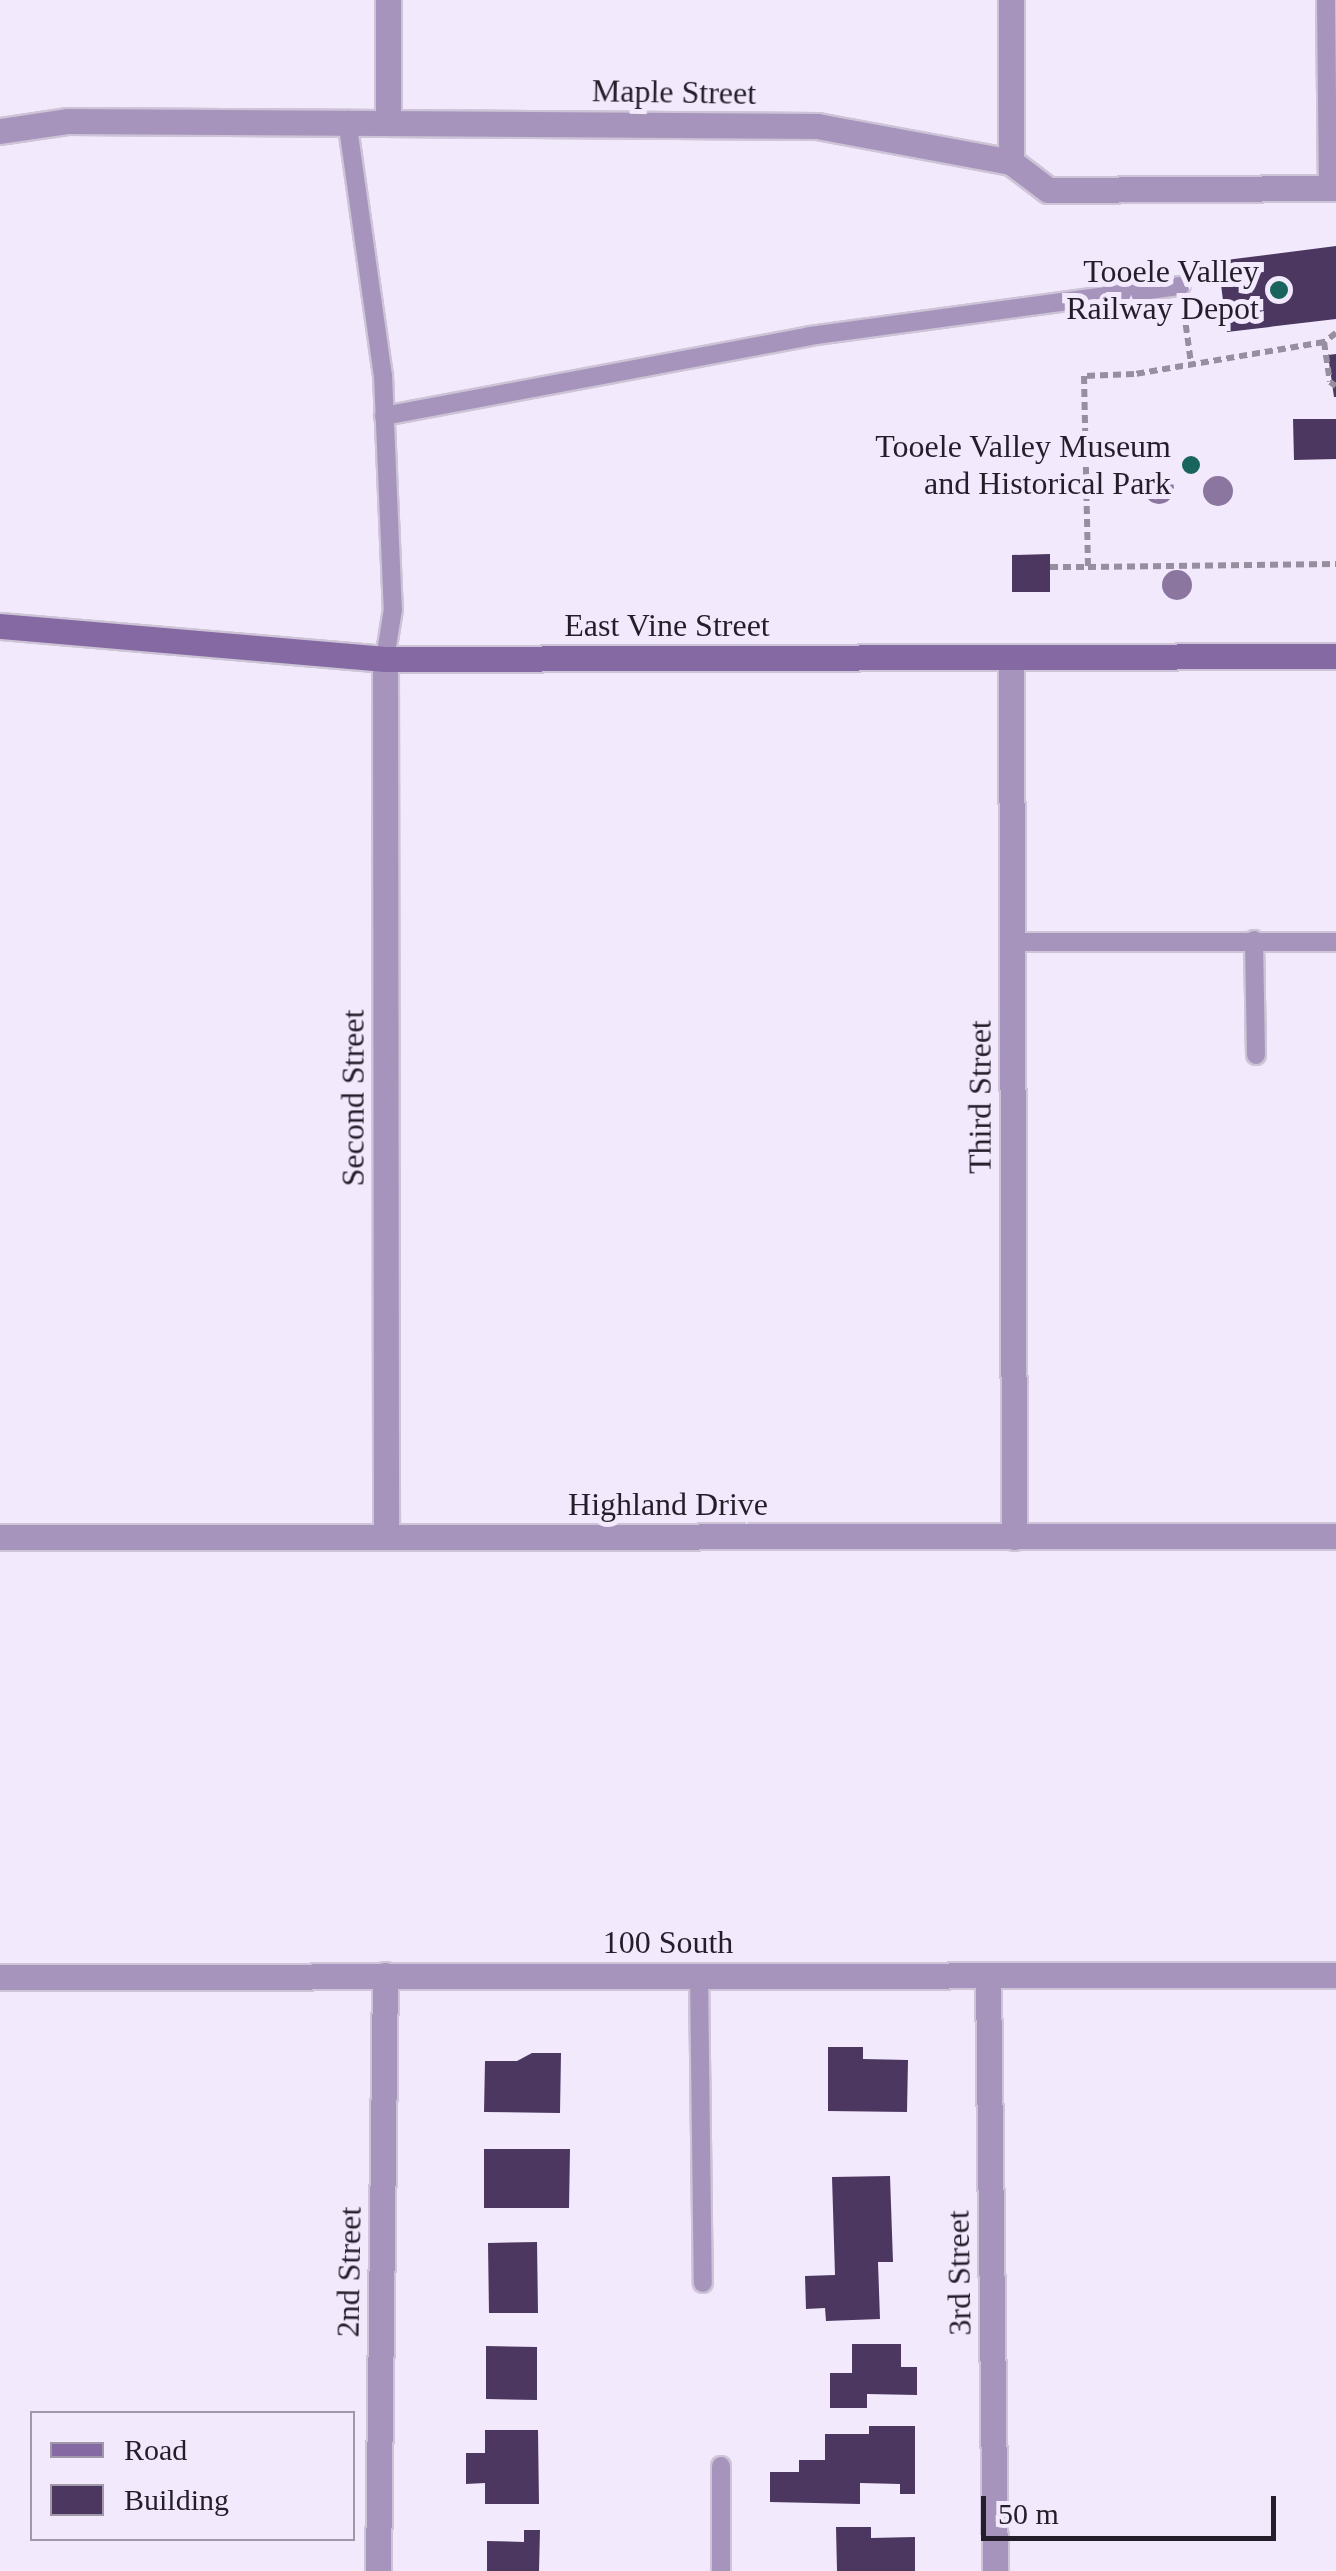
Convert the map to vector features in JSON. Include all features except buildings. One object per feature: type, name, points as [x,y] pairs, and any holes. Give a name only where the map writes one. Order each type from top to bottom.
[{"type":"street","points":[[388,0],[388,120]]},
{"type":"street","points":[[1011,0],[1011,162]]},
{"type":"street","name":"Maple Street","points":[[0,131],[68,121],[388,120],[817,126],[1011,162],[1048,190],[1332,188]]},
{"type":"street","name":"East Vine Street","points":[[0,626],[385,659],[1336,656]]},
{"type":"street","name":"Third Street","points":[[1010,657],[1014,1536]]},
{"type":"street","name":"Second Street","points":[[385,659],[386,1536]]},
{"type":"street","name":"Highland Drive","points":[[0,1537],[1336,1536]]},
{"type":"street","name":"2nd Street","points":[[378,2571],[385,1974]]},
{"type":"street","name":"3rd Street","points":[[988,1974],[995,2571]]},
{"type":"street","name":"100 South","points":[[0,1977],[1336,1975]]},
{"type":"lane","points":[[1326,0],[1332,188]]},
{"type":"lane","points":[[347,120],[383,375],[393,609],[385,659]]},
{"type":"lane","points":[[384,416],[810,336],[1181,286]]},
{"type":"lane","points":[[1254,940],[1256,1055]]},
{"type":"lane","points":[[1012,942],[1336,942]]},
{"type":"lane","points":[[699,1974],[704,2283]]},
{"type":"lane","points":[[722,2466],[722,2571]]},
{"type":"path","points":[[1181,286],[1192,363]]},
{"type":"path","points":[[1088,567],[1084,376],[1134,374],[1324,342],[1336,332]]},
{"type":"path","points":[[1324,342],[1330,382],[1336,386]]},
{"type":"path","points":[[1050,567],[1336,564]]},
{"type":"place","name":"Tooele Valley Railway Depot","points":[[1279,290]]},
{"type":"place","name":"Tooele Valley Museum and Historical Park","points":[[1191,465]]}]
